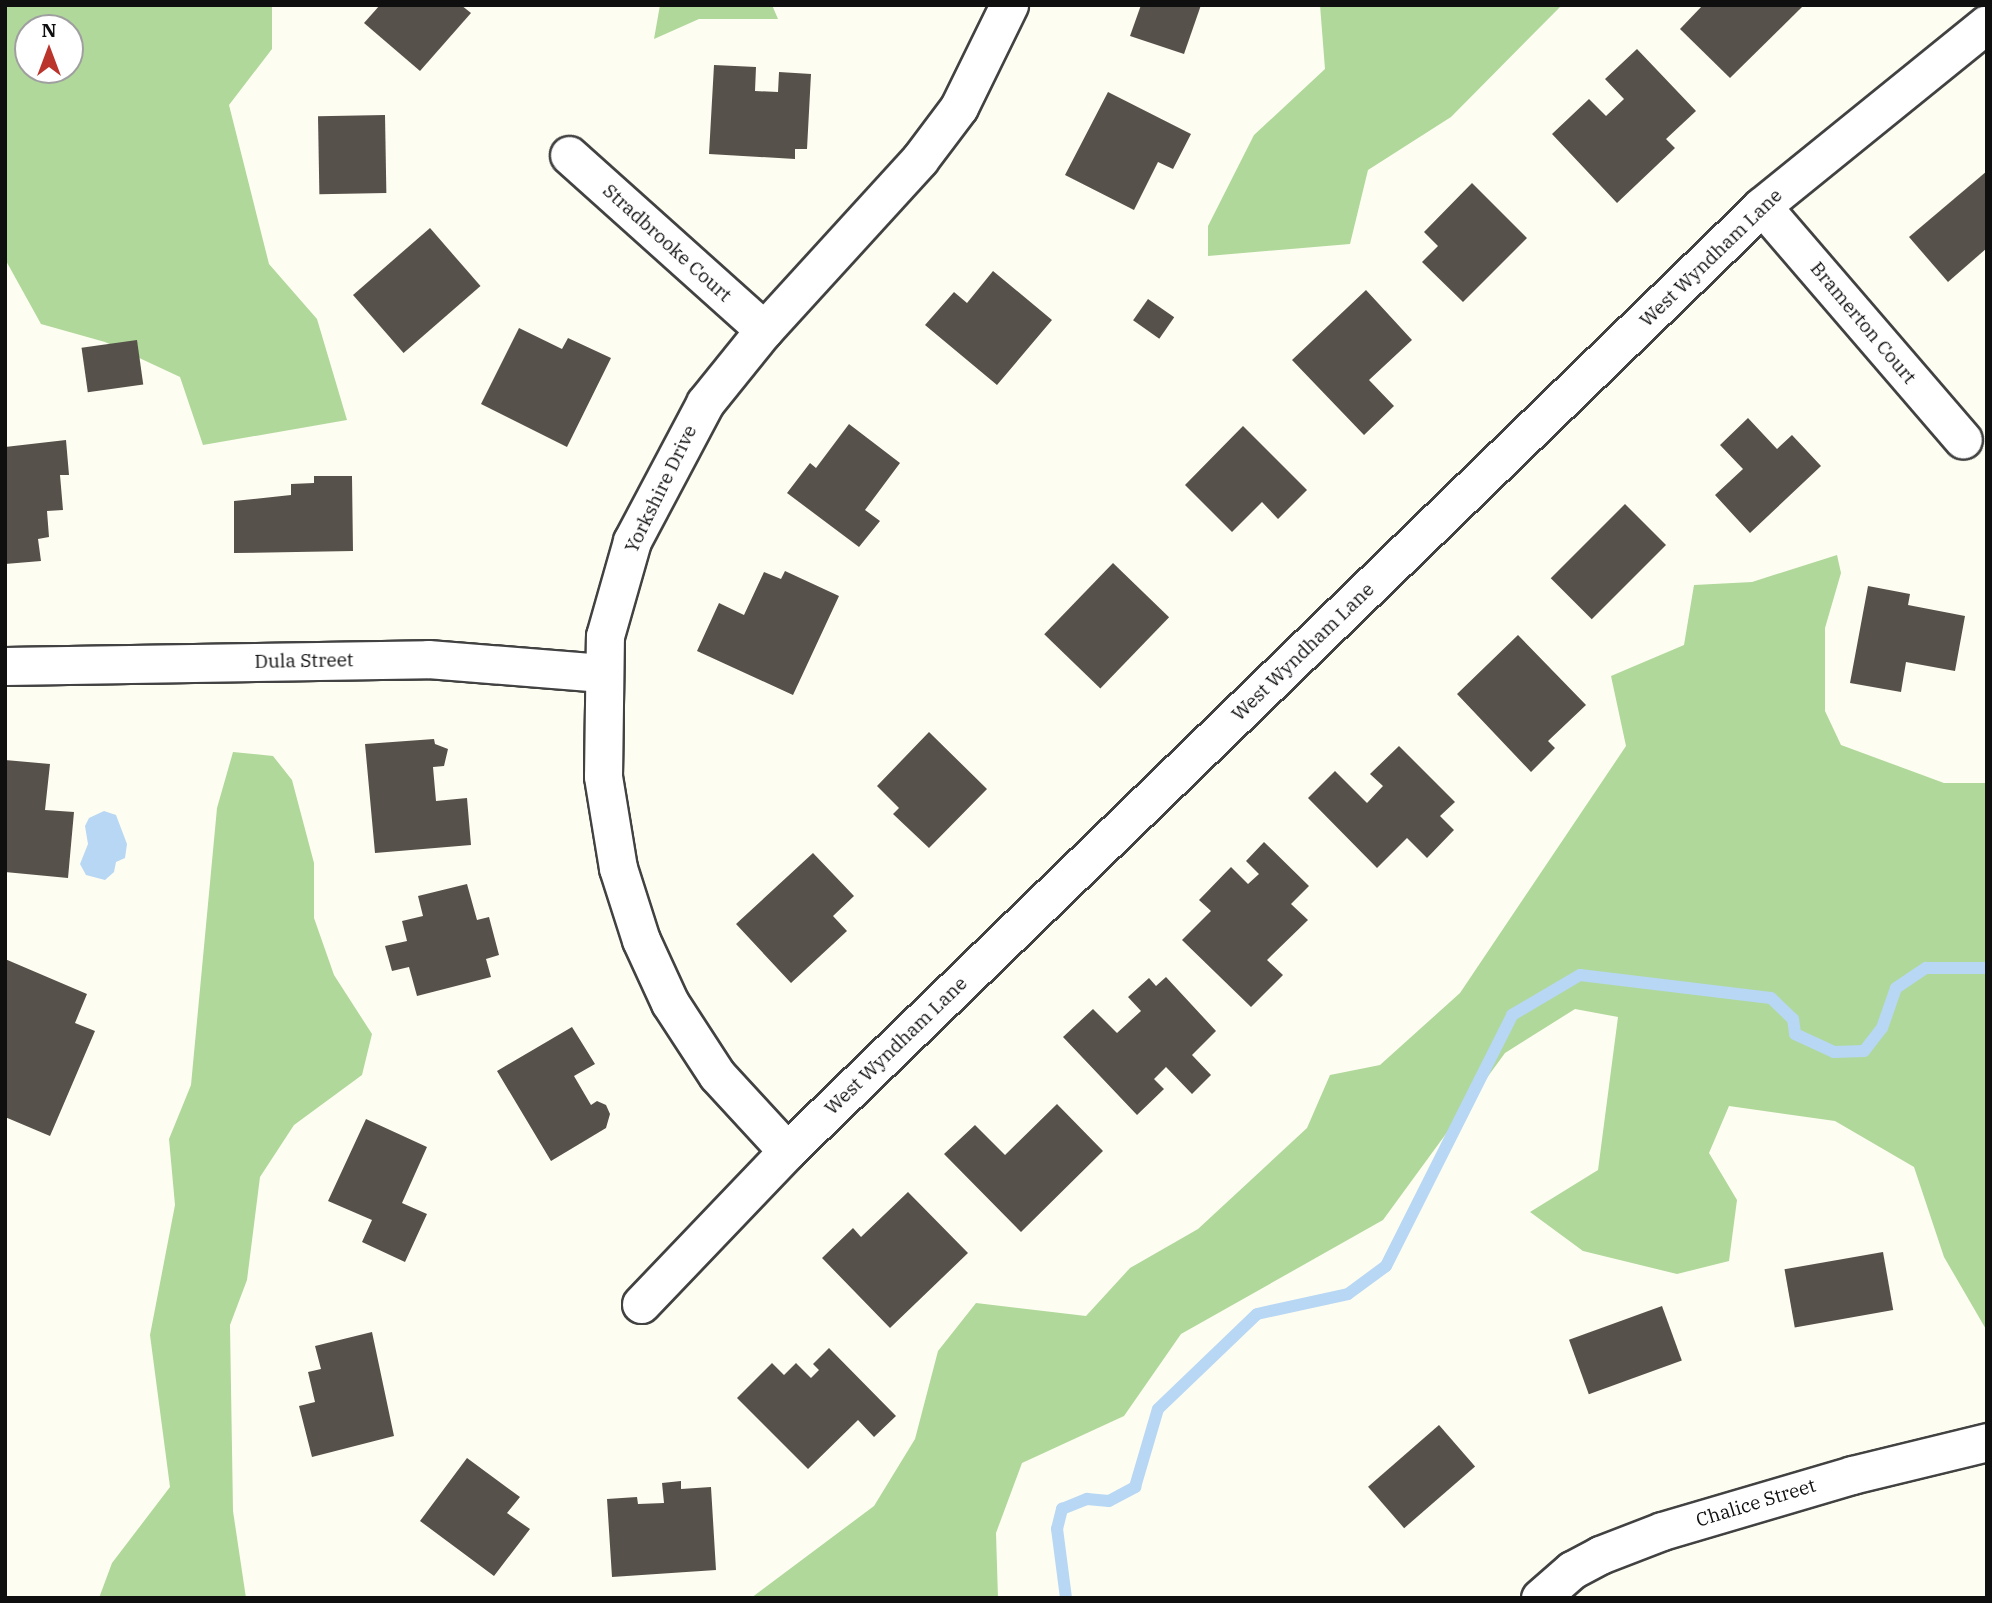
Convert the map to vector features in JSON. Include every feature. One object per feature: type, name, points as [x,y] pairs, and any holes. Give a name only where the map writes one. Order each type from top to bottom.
[{"type":"street","name":"Yorkshire Drive","points":[[787,1152],[717,1075],[670,1003],[641,940],[618,868],[603,776],[602,673],[605,636],[632,541],[705,403],[764,330],[920,159],[959,107],[1009,5]]},
{"type":"street","name":"West Wyndham Lane","points":[[641,1304],[787,1152],[1762,205],[1987,24]]},
{"type":"street","name":"Stradbrooke Court","points":[[569,155],[764,330]]},
{"type":"street","name":"Bramerton Court","points":[[1762,205],[1963,440]]},
{"type":"street","name":"Dula Street","points":[[5,666],[428,659],[602,673]]},
{"type":"street","name":"Chalice Street","points":[[1540,1598],[1572,1570],[1600,1555],[1662,1531],[1852,1475],[1987,1442]]},
{"type":"green space","points":[[5,5],[272,5],[272,49],[229,105],[269,264],[317,319],[347,420],[203,445],[180,377],[105,342],[41,324],[5,259]]},
{"type":"green space","points":[[660,5],[772,5],[778,19],[699,19],[654,39]]},
{"type":"green space","points":[[1320,5],[1562,5],[1451,117],[1368,170],[1350,244],[1208,256],[1208,226],[1254,135],[1325,69]]},
{"type":"green space","points":[[1837,555],[1841,573],[1825,628],[1825,711],[1841,745],[1944,783],[1987,783],[1987,1331],[1944,1257],[1914,1167],[1835,1121],[1729,1106],[1709,1153],[1737,1200],[1729,1261],[1677,1274],[1583,1251],[1530,1212],[1598,1170],[1618,1017],[1575,1009],[1505,1053],[1383,1220],[1181,1334],[1124,1416],[1022,1463],[996,1533],[998,1598],[751,1598],[874,1506],[915,1439],[938,1351],[976,1303],[1086,1316],[1130,1268],[1198,1229],[1307,1128],[1330,1075],[1380,1065],[1460,993],[1626,746],[1611,676],[1684,645],[1694,585],[1752,582]]},
{"type":"green space","points":[[233,752],[273,756],[292,780],[314,863],[314,918],[334,975],[372,1034],[362,1075],[294,1125],[260,1177],[247,1280],[230,1325],[233,1511],[246,1598],[99,1598],[112,1563],[170,1487],[150,1335],[175,1205],[169,1139],[191,1085],[217,808]]},
{"type":"water","points":[[104,811],[116,815],[127,844],[125,858],[116,862],[114,872],[105,880],[86,875],[80,864],[88,844],[85,826],[89,818]]},
{"type":"building","points":[[380,5],[461,5],[471,13],[420,71],[364,23]]},
{"type":"building","points":[[1141,5],[1201,5],[1184,54],[1130,36]]},
{"type":"building","points":[[1703,5],[1802,7],[1730,78],[1680,29]]},
{"type":"building","points":[[1637,49],[1696,111],[1666,139],[1675,148],[1617,203],[1552,134],[1589,99],[1606,116],[1624,99],[1605,79]]},
{"type":"building","points":[[714,65],[756,67],[755,91],[778,92],[779,72],[811,74],[807,149],[795,149],[795,159],[709,154]]},
{"type":"building","points":[[1108,92],[1191,134],[1173,169],[1158,162],[1134,210],[1065,175]]},
{"type":"building","points":[[385,115],[386,193],[319,194],[318,116]]},
{"type":"building","points":[[1987,171],[1987,248],[1948,282],[1909,237]]},
{"type":"building","points":[[1472,183],[1527,238],[1463,302],[1422,262],[1438,246],[1424,232]]},
{"type":"building","points":[[430,228],[481,286],[404,353],[353,295]]},
{"type":"building","points":[[993,271],[1052,320],[997,385],[925,325],[954,292],[967,303]]},
{"type":"building","points":[[1366,290],[1412,340],[1369,380],[1394,406],[1364,435],[1292,360]]},
{"type":"building","points":[[1148,299],[1174,317],[1159,339],[1133,320]]},
{"type":"building","points":[[519,328],[562,349],[568,338],[611,358],[567,447],[481,404]]},
{"type":"building","points":[[137,340],[143,385],[88,392],[82,348]]},
{"type":"building","points":[[1748,418],[1777,449],[1792,435],[1821,466],[1750,533],[1715,495],[1743,469],[1720,445]]},
{"type":"building","points":[[849,424],[900,463],[865,510],[880,521],[859,547],[787,493],[810,463],[816,468]]},
{"type":"building","points":[[1243,426],[1307,490],[1278,519],[1262,502],[1232,532],[1185,485]]},
{"type":"building","points":[[66,440],[69,475],[60,475],[63,510],[47,511],[49,537],[38,539],[41,561],[5,564],[5,447]]},
{"type":"building","points":[[314,476],[352,476],[353,551],[234,553],[234,501],[291,495],[291,484],[314,483]]},
{"type":"building","points":[[1625,504],[1666,545],[1592,619],[1551,578]]},
{"type":"building","points":[[1113,563],[1169,617],[1100,688],[1044,634]]},
{"type":"building","points":[[785,571],[839,596],[793,695],[697,651],[719,603],[744,615],[764,572],[781,579]]},
{"type":"building","points":[[1868,586],[1910,594],[1908,605],[1965,616],[1955,671],[1906,662],[1901,692],[1850,683]]},
{"type":"building","points":[[1518,635],[1586,705],[1548,741],[1555,748],[1531,772],[1457,694]]},
{"type":"building","points":[[929,732],[987,789],[929,848],[893,814],[899,808],[877,786]]},
{"type":"building","points":[[434,739],[435,744],[448,749],[444,766],[433,767],[436,801],[467,798],[471,845],[375,853],[365,744]]},
{"type":"building","points":[[1399,746],[1455,802],[1440,816],[1454,830],[1427,858],[1407,838],[1377,868],[1308,798],[1335,771],[1367,803],[1383,786],[1370,774]]},
{"type":"building","points":[[5,760],[50,764],[45,810],[74,812],[68,878],[5,872]]},
{"type":"building","points":[[1264,842],[1309,886],[1291,904],[1308,920],[1267,960],[1283,975],[1251,1007],[1182,940],[1211,911],[1199,900],[1231,867],[1248,884],[1259,874],[1246,861]]},
{"type":"building","points":[[813,853],[854,896],[833,916],[847,931],[791,983],[736,924]]},
{"type":"building","points":[[467,884],[477,920],[489,917],[499,955],[486,959],[491,977],[417,996],[409,967],[392,971],[385,946],[407,941],[402,921],[423,916],[418,896]]},
{"type":"building","points":[[5,959],[87,994],[75,1023],[95,1031],[50,1136],[5,1117]]},
{"type":"building","points":[[1166,977],[1216,1031],[1192,1055],[1211,1075],[1192,1094],[1166,1067],[1154,1079],[1164,1089],[1137,1115],[1063,1037],[1093,1009],[1117,1033],[1141,1011],[1128,997],[1149,978],[1156,986]]},
{"type":"building","points":[[572,1027],[595,1064],[574,1076],[591,1105],[597,1101],[606,1105],[610,1114],[606,1128],[551,1161],[497,1071]]},
{"type":"building","points":[[1057,1104],[1103,1151],[1021,1232],[944,1154],[975,1125],[1005,1155]]},
{"type":"building","points":[[366,1119],[427,1147],[402,1203],[427,1214],[405,1262],[362,1242],[372,1220],[328,1201]]},
{"type":"building","points":[[908,1192],[968,1253],[890,1328],[822,1258],[853,1228],[861,1237]]},
{"type":"building","points":[[1883,1252],[1893,1310],[1795,1327],[1785,1269]]},
{"type":"building","points":[[1662,1306],[1682,1361],[1589,1394],[1569,1340]]},
{"type":"building","points":[[372,1332],[394,1436],[312,1457],[299,1406],[315,1402],[308,1372],[321,1369],[315,1346]]},
{"type":"building","points":[[829,1348],[896,1416],[874,1437],[858,1420],[808,1469],[737,1398],[772,1363],[784,1375],[796,1363],[811,1378],[819,1370],[813,1364]]},
{"type":"building","points":[[1439,1425],[1475,1467],[1404,1528],[1368,1487]]},
{"type":"building","points":[[467,1458],[520,1497],[507,1513],[530,1529],[494,1576],[420,1521]]},
{"type":"building","points":[[681,1481],[681,1489],[711,1487],[716,1570],[612,1577],[607,1499],[637,1497],[638,1504],[664,1503],[662,1483]]},
{"type":"waterway","points":[[1066,1598],[1057,1529],[1062,1509],[1087,1499],[1109,1501],[1135,1487],[1158,1409],[1257,1314],[1348,1294],[1386,1266],[1512,1015],[1580,975],[1771,998],[1793,1019],[1795,1034],[1834,1052],[1864,1051],[1882,1028],[1896,988],[1926,968],[1987,968]]}]
